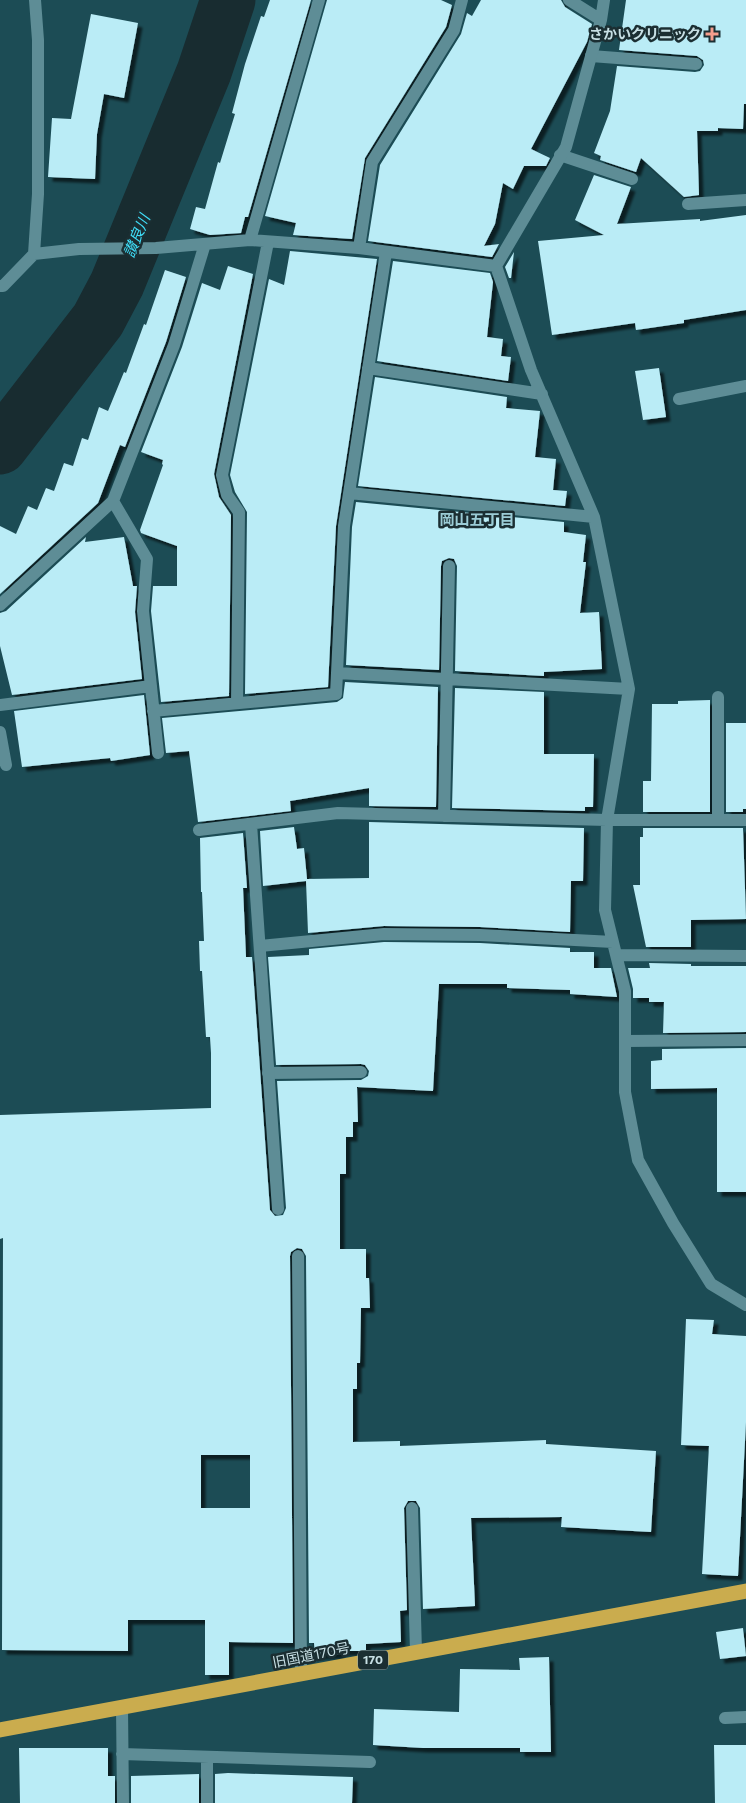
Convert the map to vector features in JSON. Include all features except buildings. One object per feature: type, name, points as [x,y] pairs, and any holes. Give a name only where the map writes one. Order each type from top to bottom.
[{"type":"highway","name":"旧国道170号","points":[[0,1730],[746,1591]]},
{"type":"street","points":[[0,286],[3,286],[34,254],[38,194],[38,40],[35,0]]},
{"type":"street","points":[[250,240],[319,0]]},
{"type":"street","points":[[359,248],[372,162],[454,30],[462,0]]},
{"type":"street","points":[[569,0],[602,20]]},
{"type":"street","points":[[604,0],[602,20],[566,147],[496,266],[530,370],[594,517],[629,689],[607,820],[605,910],[625,991],[625,1092],[638,1160],[712,1284],[746,1305]]},
{"type":"street","points":[[591,56],[696,64]]},
{"type":"street","points":[[560,156],[632,179]]},
{"type":"street","points":[[688,204],[746,200]]},
{"type":"street","points":[[34,254],[250,240],[359,248],[496,266]]},
{"type":"street","points":[[237,703],[238,512],[227,495],[222,475],[268,242]]},
{"type":"street","points":[[0,605],[113,502],[174,345],[205,244]]},
{"type":"street","points":[[153,711],[336,694],[344,526],[386,252]]},
{"type":"street","points":[[368,368],[542,394]]},
{"type":"street","points":[[679,399],[746,386]]},
{"type":"street","points":[[349,493],[594,517]]},
{"type":"street","points":[[113,502],[147,559],[143,611],[158,752]]},
{"type":"street","points":[[444,816],[449,566]]},
{"type":"street","points":[[337,673],[629,689]]},
{"type":"street","points":[[0,705],[151,686]]},
{"type":"street","points":[[718,697],[718,820]]},
{"type":"street","points":[[0,732],[6,765]]},
{"type":"street","points":[[199,830],[338,813],[607,820],[746,820]]},
{"type":"street","points":[[251,824],[278,1209]]},
{"type":"street","points":[[260,946],[384,934],[480,935],[613,942]]},
{"type":"street","points":[[616,955],[746,956]]},
{"type":"street","points":[[625,1041],[746,1040]]},
{"type":"street","points":[[268,1073],[361,1072]]},
{"type":"street","points":[[298,1256],[301,1673]]},
{"type":"street","points":[[412,1508],[416,1652]]},
{"type":"street","points":[[122,1707],[123,1803]]},
{"type":"street","points":[[725,1718],[746,1717]]},
{"type":"street","points":[[122,1754],[370,1762]]},
{"type":"street","points":[[207,1757],[207,1803]]},
{"type":"waterway","name":"讃良川","points":[[0,447],[98,320],[117,284],[204,72],[228,0]]},
{"type":"place","name":"さかいクリニック","points":[[712,34]]},
{"type":"district","name":"岡山五丁目","points":[[477,520]]}]
